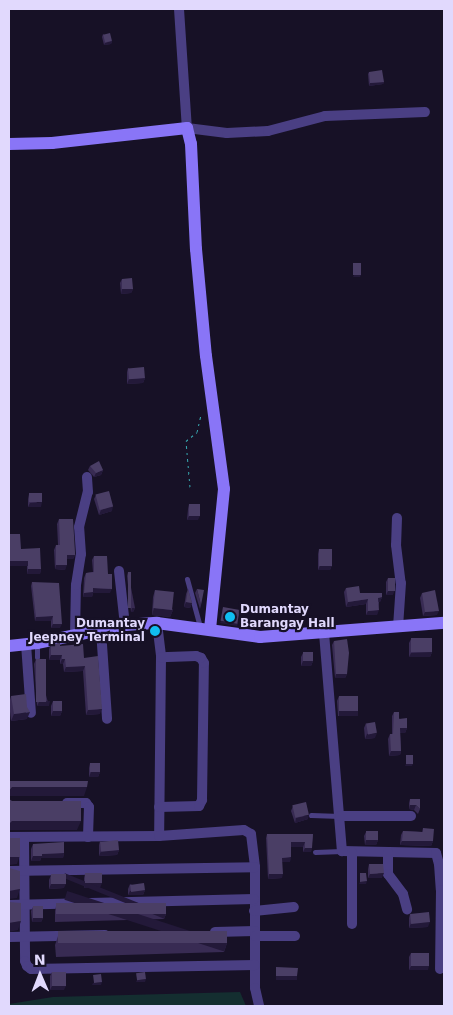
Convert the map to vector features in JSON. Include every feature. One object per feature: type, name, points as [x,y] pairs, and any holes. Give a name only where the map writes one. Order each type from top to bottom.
[{"type":"street","points":[[179,9],[187,128],[191,144],[196,249],[206,356],[224,489],[205,628]]},
{"type":"street","points":[[9,144],[52,143],[187,128],[227,132],[268,131],[325,116],[425,112]]},
{"type":"street","points":[[76,635],[76,585],[81,554],[79,527],[88,492],[87,477]]},
{"type":"street","points":[[397,518],[396,545],[401,584],[398,627]]},
{"type":"street","points":[[119,571],[125,625]]},
{"type":"street","points":[[158,623],[161,657],[159,836]]},
{"type":"street","points":[[9,646],[125,625],[158,623],[260,637],[444,623]]},
{"type":"street","points":[[101,630],[107,719]]},
{"type":"street","points":[[324,633],[340,816],[347,852],[352,924]]},
{"type":"street","points":[[31,643],[31,713]]},
{"type":"street","points":[[159,807],[199,806],[202,800],[204,663],[196,656],[161,657]]},
{"type":"street","points":[[55,803],[86,803],[89,806],[88,837]]},
{"type":"street","points":[[340,816],[411,816]]},
{"type":"street","points":[[9,837],[159,836],[244,830],[251,834],[255,867],[255,988],[259,1006]]},
{"type":"street","points":[[24,837],[23,904],[25,961],[31,969],[254,965]]},
{"type":"street","points":[[347,852],[436,853],[442,864],[440,969]]},
{"type":"street","points":[[388,852],[388,874],[403,894],[407,909]]},
{"type":"street","points":[[9,871],[255,867]]},
{"type":"street","points":[[9,904],[254,899]]},
{"type":"street","points":[[254,910],[294,907]]},
{"type":"street","points":[[207,932],[295,936]]},
{"type":"street","points":[[9,937],[120,934]]},
{"type":"lane","points":[[186,579],[205,628]]},
{"type":"lane","points":[[31,643],[37,657]]},
{"type":"lane","points":[[311,815],[340,816]]},
{"type":"lane","points":[[315,852],[347,852]]},
{"type":"path","points":[[190,487],[186,441],[196,432],[201,415]]},
{"type":"green space","points":[[240,992],[246,1006],[9,1006],[9,1004],[53,997]]},
{"type":"building","points":[[110,33],[112,41],[105,42],[103,35]]},
{"type":"building","points":[[382,70],[384,82],[370,83],[369,72]]},
{"type":"building","points":[[353,263],[361,263],[361,275],[353,275]]},
{"type":"building","points":[[132,278],[133,289],[122,289],[122,279]]},
{"type":"building","points":[[144,367],[145,378],[129,379],[128,368]]},
{"type":"building","points":[[99,461],[103,470],[96,473],[90,466]]},
{"type":"building","points":[[109,491],[113,506],[100,510],[95,495]]},
{"type":"building","points":[[29,493],[42,493],[42,502],[29,502]]},
{"type":"building","points":[[189,504],[200,504],[200,516],[189,516]]},
{"type":"building","points":[[59,519],[73,519],[75,555],[67,555],[67,565],[56,565],[56,545],[60,545]]},
{"type":"building","points":[[9,534],[20,534],[21,549],[40,548],[41,569],[28,569],[28,561],[9,561]]},
{"type":"building","points":[[319,549],[332,549],[332,566],[319,566]]},
{"type":"building","points":[[94,556],[107,556],[108,574],[112,574],[112,589],[93,588],[93,592],[84,593],[86,573],[94,572]]},
{"type":"building","points":[[128,572],[131,572],[131,608],[128,608]]},
{"type":"building","points":[[388,578],[395,578],[395,591],[388,591]]},
{"type":"building","points":[[32,582],[59,583],[62,624],[53,624],[53,616],[36,617]]},
{"type":"building","points":[[359,586],[360,593],[382,593],[382,597],[378,598],[379,610],[368,611],[368,599],[348,602],[346,588]]},
{"type":"building","points":[[188,589],[192,603],[186,602]]},
{"type":"building","points":[[197,589],[204,590],[201,605]]},
{"type":"building","points":[[155,590],[174,592],[172,610],[153,608]]},
{"type":"building","points":[[435,590],[439,611],[425,612],[422,593]]},
{"type":"building","points":[[223,607],[240,610],[237,624],[221,621]]},
{"type":"building","points":[[411,638],[432,638],[432,652],[411,652]]},
{"type":"building","points":[[347,639],[349,653],[347,674],[336,674],[334,641]]},
{"type":"building","points":[[60,643],[60,646],[83,644],[84,658],[98,656],[102,709],[88,710],[85,666],[66,667],[65,659],[62,659],[62,655],[51,655],[51,644]]},
{"type":"building","points":[[303,652],[313,652],[313,661],[303,661]]},
{"type":"building","points":[[36,659],[46,659],[46,702],[36,702]]},
{"type":"building","points":[[26,694],[27,707],[30,712],[14,714],[11,696]]},
{"type":"building","points":[[339,696],[358,696],[358,711],[339,711]]},
{"type":"building","points":[[53,701],[62,701],[62,711],[53,711]]},
{"type":"building","points":[[394,712],[399,712],[399,719],[407,718],[407,728],[400,728],[401,751],[391,751],[390,734],[393,734]]},
{"type":"building","points":[[375,722],[377,733],[368,734],[366,724]]},
{"type":"building","points":[[406,755],[413,755],[413,764],[406,764]]},
{"type":"building","points":[[90,763],[100,763],[100,772],[90,772]]},
{"type":"building","points":[[9,781],[88,781],[87,787],[12,787],[9,791]]},
{"type":"building","points":[[9,799],[12,801],[81,801],[81,821],[12,821],[9,824]]},
{"type":"building","points":[[410,799],[420,799],[420,809],[416,805],[410,805]]},
{"type":"building","points":[[306,802],[309,815],[295,818],[292,805]]},
{"type":"building","points":[[423,828],[434,829],[433,841],[402,841],[403,831],[423,832]]},
{"type":"building","points":[[366,831],[378,831],[378,840],[366,840]]},
{"type":"building","points":[[267,834],[313,834],[312,848],[305,848],[305,842],[291,842],[291,857],[282,858],[283,874],[269,874]]},
{"type":"building","points":[[9,838],[20,838],[20,857],[9,857]]},
{"type":"building","points":[[118,840],[119,850],[101,852],[100,842]]},
{"type":"building","points":[[64,842],[64,853],[33,856],[33,844]]},
{"type":"building","points":[[369,864],[383,864],[384,873],[370,874]]},
{"type":"building","points":[[9,868],[20,871],[20,889],[9,891]]},
{"type":"building","points":[[85,873],[102,873],[102,883],[85,883]]},
{"type":"building","points":[[360,873],[366,873],[367,881],[360,882]]},
{"type":"building","points":[[51,874],[66,874],[66,884],[51,884]]},
{"type":"building","points":[[144,883],[145,890],[131,892],[130,885]]},
{"type":"building","points":[[9,902],[21,903],[21,921],[9,923]]},
{"type":"building","points":[[56,903],[166,903],[166,914],[56,914]]},
{"type":"building","points":[[33,906],[43,906],[43,918],[33,918]]},
{"type":"building","points":[[429,912],[430,922],[411,924],[410,914]]},
{"type":"building","points":[[58,931],[227,931],[227,943],[58,943]]},
{"type":"building","points":[[411,953],[429,953],[429,966],[411,966]]},
{"type":"building","points":[[276,967],[298,968],[297,976],[276,976]]},
{"type":"building","points":[[52,972],[66,972],[66,986],[52,986]]},
{"type":"building","points":[[145,972],[146,979],[137,980],[136,973]]},
{"type":"building","points":[[101,974],[102,982],[94,983],[93,975]]},
{"type":"place","name":"Dumantay Barangay Hall","points":[[230,617]]},
{"type":"place","name":"Dumantay Jeepney Terminal","points":[[155,631]]}]
